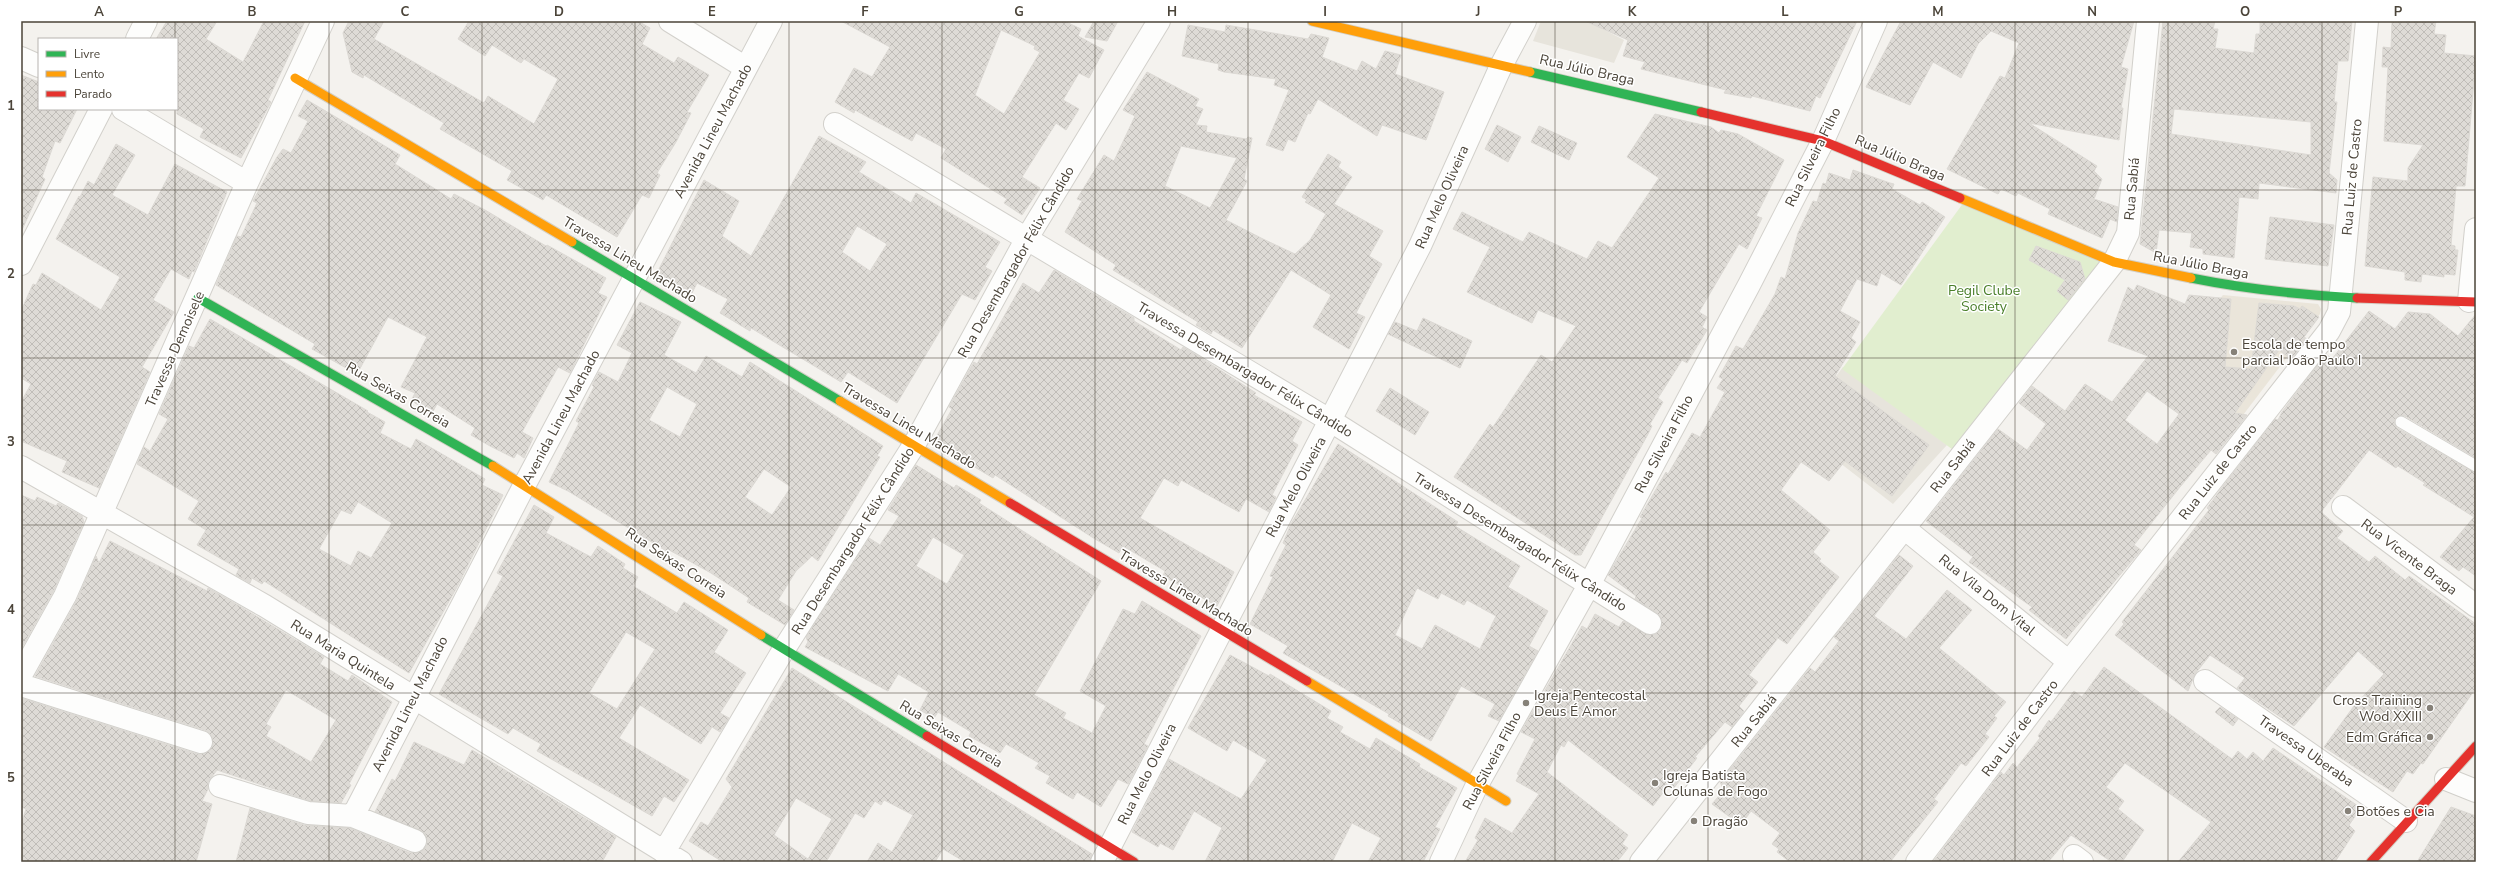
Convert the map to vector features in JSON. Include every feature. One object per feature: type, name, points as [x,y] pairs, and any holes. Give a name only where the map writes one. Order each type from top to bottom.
[{"type":"street","points":[[138,38],[146,21]]},
{"type":"street","name":"Travessa Demoisele","points":[[21,675],[66,596],[198,298],[247,183],[323,21]]},
{"type":"street","points":[[670,21],[746,68]]},
{"type":"street","name":"Avenida Lineu Machado","points":[[353,816],[412,699],[525,484],[771,21]]},
{"type":"street","name":"Rua Desembargador Félix Cândido","points":[[672,857],[784,649],[914,445],[1027,238],[1159,21]]},
{"type":"street","name":"Rua Júlio Braga","points":[[1312,21],[1502,64],[1823,141],[2114,262],[2231,286],[2342,297],[2473,302]]},
{"type":"street","name":"Rua Melo Oliveira","points":[[1106,855],[1221,631],[1331,422],[1420,246],[1502,64],[1525,21]]},
{"type":"street","name":"Rua Silveira Filho","points":[[1441,862],[1477,785],[1589,585],[1749,285],[1823,141],[1876,21]]},
{"type":"street","name":"Rua Sabiá","points":[[1641,862],[2114,262],[2128,233],[2148,21]]},
{"type":"street","name":"Rua Luiz de Castro","points":[[1917,862],[2069,662],[2329,331],[2339,312],[2342,297],[2366,21]]},
{"type":"street","points":[[21,58],[38,66]]},
{"type":"street","name":"Travessa Lineu Machado","points":[[295,78],[914,445],[1477,785],[1506,801]]},
{"type":"street","points":[[21,264],[100,110]]},
{"type":"street","points":[[126,110],[247,183]]},
{"type":"street","name":"Travessa Desembargador Félix Cândido","points":[[835,124],[1331,422],[1650,623]]},
{"type":"street","points":[[2473,302],[2476,229]]},
{"type":"street","name":"Rua Seixas Correia","points":[[198,298],[525,484],[1106,855],[1134,862]]},
{"type":"street","name":"Rua Maria Quintela","points":[[21,467],[265,606],[412,699],[672,857]]},
{"type":"street","name":"Rua Vicente Braga","points":[[2343,507],[2476,606]]},
{"type":"street","name":"Rua Vila Dom Vital","points":[[1904,528],[2069,662]]},
{"type":"street","name":"Travessa Uberaba","points":[[2205,681],[2406,821]]},
{"type":"street","points":[[21,685],[201,742]]},
{"type":"street","points":[[2371,862],[2406,821],[2476,746]]},
{"type":"street","points":[[2446,779],[2476,791]]},
{"type":"street","points":[[220,786],[308,813],[353,816],[415,841]]},
{"type":"lane","points":[[2401,422],[2476,466]]},
{"type":"shaded area","points":[[1541,21],[1587,21],[1624,40],[1614,63],[1533,41]]},
{"type":"shaded area","name":"Escola de tempo parcial João Paulo I","points":[[2223,295],[2318,304],[2321,309],[2320,314],[2221,444],[2147,391]]},
{"type":"shaded area","points":[[1843,367],[1947,445],[1893,504],[1796,429]]},
{"type":"green space","name":"Pegil Clube Society","points":[[1964,202],[2106,263],[1956,452],[1842,369]]},
{"type":"building","points":[[167,21],[217,21],[206,39],[243,62],[264,21],[305,21],[268,100],[271,102],[241,158],[200,137],[204,129],[177,114],[178,38],[157,38]]},
{"type":"building","points":[[349,21],[384,21],[374,39],[484,103],[488,96],[534,124],[558,79],[524,59],[521,63],[492,45],[485,56],[458,39],[469,21],[638,21],[650,28],[642,44],[674,63],[678,57],[709,75],[687,112],[691,113],[676,142],[657,173],[660,175],[649,198],[642,195],[617,237],[546,195],[543,200],[507,180],[512,171],[440,129],[444,123],[364,75],[363,78],[352,72],[343,33]]},
{"type":"building","points":[[841,21],[1064,21],[1081,29],[1078,36],[1104,50],[1089,78],[1079,73],[1063,100],[1079,109],[1066,130],[1056,123],[1022,177],[1040,188],[1022,215],[1004,203],[1007,199],[941,158],[946,149],[916,133],[912,141],[855,110],[854,113],[835,102],[854,68],[872,77],[890,47]],"holes":[[[1001,30],[1035,46],[1034,49],[1040,52],[1004,114],[975,95]]]},
{"type":"building","points":[[1094,21],[1118,21],[1107,41],[1085,37]]},
{"type":"building","points":[[1585,21],[1857,21],[1820,98],[1816,96],[1810,111],[1752,96],[1751,98],[1724,93],[1726,90],[1641,69],[1645,62],[1623,56],[1628,40]]},
{"type":"building","points":[[1901,21],[2134,21],[2121,67],[2128,69],[2121,108],[2123,108],[2119,140],[2029,123],[2097,166],[2094,171],[2102,179],[2094,199],[2118,207],[2117,222],[2110,219],[2102,238],[2048,214],[2050,209],[2018,193],[2016,196],[2001,189],[1998,194],[1947,169],[2000,76],[2005,78],[2019,43],[1991,31],[1978,44],[1961,78],[1933,62],[1910,105],[1866,87]]},
{"type":"building","points":[[2163,21],[2215,21],[2213,29],[2218,29],[2215,48],[2254,53],[2256,34],[2260,34],[2260,21],[2352,21],[2348,61],[2338,61],[2334,102],[2337,102],[2329,173],[2337,180],[2336,193],[2259,183],[2258,199],[2239,197],[2234,258],[2203,254],[2203,249],[2190,247],[2192,233],[2159,230],[2156,253],[2140,244]],"holes":[[[2174,109],[2311,122],[2311,155],[2171,134]]]},
{"type":"building","points":[[2392,21],[2436,21],[2434,34],[2446,35],[2444,53],[2476,56],[2465,186],[2456,186],[2451,245],[2455,246],[2455,250],[2458,250],[2455,275],[2444,274],[2444,277],[2422,274],[2421,282],[2405,280],[2405,272],[2365,266],[2373,177],[2408,181],[2408,168],[2423,145],[2384,141],[2388,67],[2382,67],[2383,47],[2391,48]]},
{"type":"building","points":[[1188,25],[1225,32],[1226,25],[1308,39],[1311,34],[1329,38],[1322,57],[1357,71],[1362,61],[1376,69],[1385,51],[1401,55],[1395,74],[1444,92],[1426,140],[1382,125],[1377,136],[1318,99],[1310,114],[1308,113],[1295,142],[1288,139],[1283,151],[1266,145],[1289,90],[1274,85],[1276,79],[1224,72],[1218,70],[1219,64],[1182,56]]},
{"type":"building","points":[[1147,72],[1199,99],[1195,106],[1203,109],[1196,125],[1207,126],[1206,132],[1246,139],[1248,137],[1252,138],[1244,179],[1247,181],[1226,220],[1295,254],[1310,240],[1326,214],[1305,202],[1307,200],[1302,197],[1328,154],[1341,162],[1338,167],[1352,177],[1334,204],[1383,231],[1369,256],[1382,264],[1356,313],[1365,317],[1349,349],[1313,327],[1331,295],[1291,270],[1242,348],[1213,330],[1211,334],[1196,325],[1198,322],[1113,270],[1116,265],[1065,232],[1082,201],[1077,199],[1104,155],[1114,161],[1135,116],[1123,110]],"holes":[[[1181,146],[1237,158],[1210,208],[1165,186]]]},
{"type":"building","points":[[21,75],[38,82],[38,110],[76,110],[60,143],[55,141],[42,177],[45,179],[21,232]]},
{"type":"building","points":[[307,100],[400,155],[395,164],[451,199],[454,194],[606,278],[598,293],[607,297],[570,373],[558,367],[522,432],[533,438],[524,458],[517,453],[514,458],[471,435],[475,428],[437,404],[432,413],[415,403],[412,399],[415,393],[401,387],[427,337],[388,317],[357,374],[312,349],[315,344],[216,285],[237,236],[241,237],[257,203],[253,201],[277,157],[283,149],[291,153],[308,121],[298,116]]},
{"type":"building","points":[[1655,114],[1711,127],[1719,133],[1721,130],[1738,134],[1784,160],[1756,216],[1762,218],[1747,249],[1739,244],[1699,312],[1707,317],[1702,327],[1707,330],[1687,363],[1682,360],[1658,398],[1663,402],[1650,424],[1652,426],[1647,436],[1581,555],[1575,555],[1454,477],[1490,424],[1493,427],[1541,355],[1552,362],[1576,326],[1538,310],[1532,323],[1467,292],[1490,247],[1453,229],[1462,212],[1523,242],[1529,232],[1587,259],[1598,241],[1612,248],[1659,178],[1627,157]]},
{"type":"building","points":[[1497,125],[1521,137],[1508,162],[1485,149]]},
{"type":"building","points":[[1539,126],[1577,143],[1569,160],[1531,142]]},
{"type":"building","points":[[819,136],[866,162],[859,172],[911,203],[916,193],[1000,242],[985,267],[992,271],[975,300],[962,294],[897,403],[848,372],[841,382],[751,328],[750,331],[720,313],[728,299],[697,283],[692,293],[657,273],[704,180],[739,201],[722,236],[751,256]],"holes":[[[857,226],[887,244],[870,271],[842,252]]]},
{"type":"building","points":[[116,144],[135,155],[112,195],[148,215],[175,164],[227,192],[194,272],[192,271],[189,279],[171,269],[153,300],[174,312],[142,367],[150,372],[99,488],[62,472],[67,461],[21,441],[21,402],[31,384],[21,378],[21,311],[33,284],[36,285],[42,273],[101,310],[119,279],[120,277],[56,239],[88,181],[94,185]]},
{"type":"building","points":[[1853,170],[1894,184],[1892,189],[1920,205],[1922,202],[1945,217],[1901,285],[1881,273],[1877,286],[1857,279],[1840,311],[1860,322],[1851,338],[1856,342],[1835,376],[1929,445],[1892,496],[1845,461],[1829,481],[1801,462],[1781,490],[1830,530],[1813,552],[1821,559],[1819,561],[1839,577],[1787,644],[1778,638],[1749,675],[1758,682],[1739,706],[1744,711],[1732,727],[1725,722],[1695,757],[1697,758],[1673,789],[1668,786],[1653,806],[1568,740],[1564,747],[1561,745],[1547,772],[1628,835],[1622,844],[1628,848],[1617,862],[1465,862],[1478,840],[1475,838],[1485,818],[1512,833],[1539,794],[1516,781],[1519,775],[1517,774],[1535,739],[1521,732],[1582,626],[1587,629],[1595,614],[1619,627],[1623,621],[1649,635],[1656,634],[1661,629],[1661,618],[1657,613],[1635,599],[1636,596],[1608,575],[1642,518],[1640,517],[1666,472],[1668,474],[1692,433],[1700,437],[1725,392],[1717,388],[1723,379],[1719,377],[1736,346],[1743,349],[1775,294],[1781,277],[1785,279],[1798,233],[1813,201],[1817,202],[1823,183],[1826,184],[1829,173],[1850,180]]},
{"type":"building","points":[[2270,217],[2334,225],[2328,266],[2265,259]]},
{"type":"building","points":[[2036,246],[2080,262],[2085,279],[2068,300],[2057,291],[2065,280],[2029,260]]},
{"type":"building","points":[[1054,270],[1134,318],[1134,321],[1181,350],[1183,347],[1198,356],[1256,393],[1254,395],[1302,422],[1292,441],[1298,445],[1272,495],[1276,497],[1269,512],[1246,499],[1239,512],[1181,480],[1178,486],[1164,478],[1140,518],[1234,572],[1217,606],[1163,576],[1165,571],[1123,546],[1119,553],[1095,539],[995,475],[993,478],[968,463],[966,458],[935,439],[952,409],[949,407],[970,369],[974,362],[977,364],[1023,283],[1039,293]]},
{"type":"building","points":[[2137,285],[2185,304],[2189,295],[2231,299],[2225,367],[2251,369],[2259,303],[2294,306],[2300,309],[2302,306],[2319,317],[2304,337],[2307,339],[2291,359],[2279,350],[2235,413],[2247,415],[2216,454],[2211,450],[2180,487],[2134,545],[2141,550],[2066,639],[2029,610],[2032,607],[1969,562],[1973,557],[1926,521],[1998,429],[2027,450],[2046,424],[2019,403],[2032,386],[2065,411],[2085,384],[2112,402],[2148,356],[2108,341],[2128,287],[2134,291]],"holes":[[[2147,391],[2179,414],[2157,444],[2125,420]]]},
{"type":"building","points":[[640,302],[681,322],[664,355],[696,373],[706,356],[742,377],[750,362],[883,446],[877,456],[880,457],[818,561],[812,556],[796,571],[778,600],[794,610],[785,625],[747,602],[749,598],[711,573],[669,550],[668,552],[568,491],[549,482],[579,423],[576,421],[594,387],[592,385],[599,372],[618,382],[632,353],[617,345]],"holes":[[[667,387],[697,404],[680,437],[649,420]],[[764,469],[791,487],[772,515],[745,497]]]},
{"type":"building","points":[[2369,311],[2395,329],[2408,312],[2430,314],[2458,336],[2476,314],[2476,458],[2405,416],[2398,416],[2394,422],[2397,428],[2476,473],[2476,576],[2463,567],[2459,571],[2440,557],[2474,517],[2423,485],[2425,483],[2398,466],[2396,468],[2369,450],[2321,512],[2343,531],[2337,538],[2369,562],[2375,556],[2405,580],[2409,576],[2476,624],[2476,688],[2423,764],[2421,763],[2413,774],[2407,771],[2393,792],[2324,747],[2354,706],[2384,674],[2358,651],[2294,726],[2237,688],[2245,678],[2210,655],[2195,674],[2188,691],[2115,635],[2124,624],[2122,622],[2209,510],[2207,508],[2275,419],[2278,420],[2282,412],[2326,354],[2332,359]]},
{"type":"building","points":[[1423,318],[1472,341],[1460,368],[1388,334],[1395,322],[1417,331]]},
{"type":"building","points":[[210,319],[385,422],[380,433],[411,449],[416,439],[485,479],[482,485],[503,495],[457,587],[409,673],[264,581],[262,584],[252,578],[250,583],[236,575],[239,569],[197,545],[206,530],[188,519],[199,501],[137,464],[144,447],[150,451],[168,419],[159,414],[189,346],[194,348]],"holes":[[[358,502],[392,523],[371,558],[358,551],[351,566],[319,549],[341,510],[351,514]]]},
{"type":"building","points":[[1390,388],[1429,412],[1415,435],[1376,411]]},
{"type":"building","points":[[1338,444],[1458,522],[1455,526],[1520,566],[1508,587],[1548,611],[1529,646],[1538,651],[1499,721],[1488,716],[1495,704],[1461,686],[1431,741],[1388,716],[1389,714],[1283,653],[1288,646],[1250,624],[1273,577],[1270,576],[1286,545],[1283,543],[1291,524]],"holes":[[[1417,588],[1438,599],[1441,593],[1464,605],[1467,600],[1496,616],[1480,649],[1435,625],[1422,649],[1395,635]]]},
{"type":"building","points":[[916,465],[954,488],[956,485],[981,500],[979,503],[1101,581],[1034,695],[1066,713],[1063,718],[1092,733],[1106,706],[1080,691],[1123,609],[1135,614],[1142,601],[1201,636],[1144,744],[1148,746],[1128,784],[1118,779],[1101,807],[1077,792],[1073,799],[1046,783],[1050,776],[1035,768],[1039,763],[1006,744],[1000,753],[969,736],[971,732],[938,712],[934,718],[920,710],[929,692],[898,674],[888,691],[805,647],[808,642],[806,637],[869,538],[880,545],[899,516],[888,510]],"holes":[[[933,537],[964,555],[947,584],[916,566]]]},
{"type":"building","points":[[21,495],[35,501],[37,497],[56,506],[58,503],[82,516],[84,522],[54,590],[21,649]]},
{"type":"building","points":[[534,505],[554,517],[546,533],[591,557],[598,546],[625,564],[623,568],[638,577],[633,586],[677,613],[684,602],[728,630],[714,652],[746,673],[720,713],[729,718],[720,732],[712,727],[701,744],[640,705],[619,738],[689,780],[674,802],[664,796],[652,816],[537,751],[541,744],[513,728],[508,734],[439,694],[503,576],[497,573]],"holes":[[[626,632],[655,649],[617,709],[589,693]]]},
{"type":"building","points":[[110,541],[207,591],[208,588],[324,657],[320,664],[348,681],[352,675],[392,702],[349,784],[351,785],[341,803],[310,801],[217,770],[208,782],[208,789],[202,801],[212,804],[196,862],[21,862],[21,824],[26,809],[21,807],[21,698],[197,754],[209,751],[213,745],[210,734],[205,730],[35,676],[76,602],[96,556],[99,563]],"holes":[[[286,690],[336,720],[311,762],[266,736],[271,727],[266,724]]]},
{"type":"building","points":[[1899,555],[1913,566],[1874,616],[1906,639],[1947,590],[1972,610],[1939,648],[2006,702],[1994,716],[1997,718],[1985,734],[1989,737],[1966,766],[1961,763],[1934,799],[1938,802],[1890,862],[1790,862],[1777,852],[1779,849],[1772,844],[1780,833],[1751,811],[1741,825],[1712,804],[1724,790],[1720,782],[1810,668],[1815,672],[1839,641],[1834,637]]},
{"type":"building","points":[[1230,655],[1269,676],[1270,674],[1331,711],[1327,718],[1343,727],[1340,732],[1370,749],[1376,738],[1420,764],[1419,767],[1457,788],[1435,827],[1440,829],[1423,862],[1368,862],[1381,838],[1352,823],[1332,862],[1205,862],[1222,828],[1194,811],[1173,850],[1160,843],[1158,847],[1132,832],[1169,759],[1241,799],[1267,760],[1233,740],[1227,751],[1188,728]]},
{"type":"building","points":[[2104,667],[2232,759],[2238,751],[2247,759],[2253,752],[2263,761],[2273,748],[2361,808],[2349,825],[2355,831],[2335,862],[2178,862],[2211,822],[2125,763],[2106,787],[2124,801],[2118,809],[2144,830],[2122,862],[2112,862],[2071,835],[2048,862],[1933,862],[2001,772],[2004,775],[2013,763],[2017,767],[2040,738],[2038,736],[2049,720],[2051,722],[2074,691],[2082,697]]},
{"type":"building","points":[[792,668],[1092,854],[1090,862],[965,862],[943,849],[935,862],[867,862],[878,843],[892,852],[913,815],[884,800],[881,805],[875,801],[864,818],[855,813],[826,862],[723,862],[689,841],[701,822],[708,826],[732,787],[726,779]],"holes":[[[796,798],[832,819],[808,859],[774,835]]]},
{"type":"building","points":[[2220,707],[2238,719],[2233,726],[2215,712]]},
{"type":"building","points":[[414,742],[464,765],[472,750],[616,837],[602,862],[236,862],[250,808],[304,825],[350,828],[410,853],[422,851],[427,845],[425,833],[375,812],[392,779],[395,781]]},
{"type":"building","points":[[2451,807],[2476,816],[2476,862],[2417,862]]},
{"type":"traffic: fast","points":[[1530,72],[1701,112]]},
{"type":"traffic: fast","points":[[572,242],[840,401]]},
{"type":"traffic: fast","points":[[2191,278],[2274,291],[2357,298]]},
{"type":"traffic: fast","points":[[198,298],[493,466]]},
{"type":"traffic: fast","points":[[761,635],[927,736]]},
{"type":"traffic: slow","points":[[1312,21],[1530,72]]},
{"type":"traffic: slow","points":[[295,78],[572,242]]},
{"type":"traffic: slow","points":[[1960,198],[2114,262],[2191,278]]},
{"type":"traffic: slow","points":[[840,401],[1010,503]]},
{"type":"traffic: slow","points":[[493,466],[761,635]]},
{"type":"traffic: slow","points":[[1307,681],[1506,801]]},
{"type":"traffic: jam","points":[[1701,112],[1823,141],[1960,198]]},
{"type":"traffic: jam","points":[[2357,298],[2476,302]]},
{"type":"traffic: jam","points":[[1010,503],[1307,681]]},
{"type":"traffic: jam","points":[[927,736],[1134,862]]},
{"type":"traffic: jam","points":[[2371,862],[2476,746]]},
{"type":"place","name":"Escola de tempo parcial João Paulo I","points":[[2234,352]]},
{"type":"place","name":"Igreja Pentecostal Deus É Amor","points":[[1526,703]]},
{"type":"place","name":"Cross Training Wod XXIII","points":[[2430,708]]},
{"type":"place","name":"Edm Gráfica","points":[[2430,737]]},
{"type":"place","name":"Igreja Batista Colunas de Fogo","points":[[1655,783]]},
{"type":"place","name":"Botões e Cia","points":[[2348,811]]},
{"type":"place","name":"Dragão","points":[[1694,821]]}]
